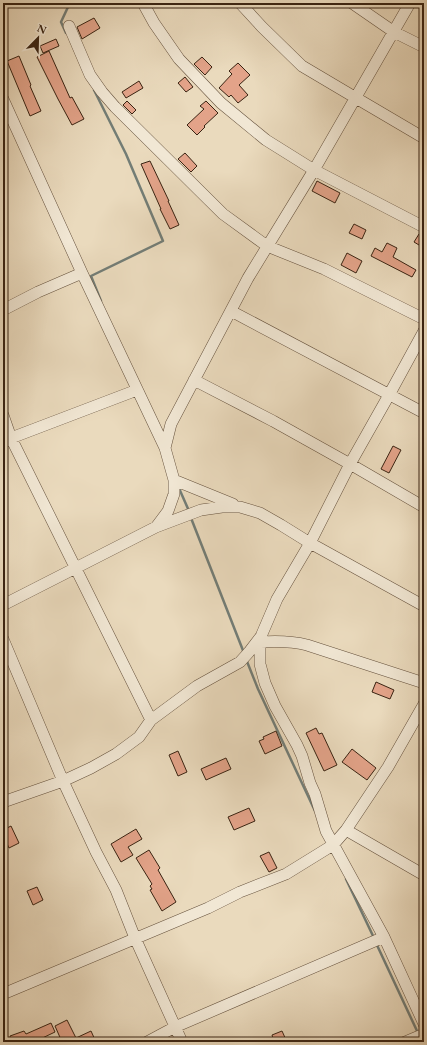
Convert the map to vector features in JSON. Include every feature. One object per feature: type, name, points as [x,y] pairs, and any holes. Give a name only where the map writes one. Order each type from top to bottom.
[{"type":"street","points":[[143,3],[154,23],[178,59],[222,103],[266,140],[314,170],[424,227]]},
{"type":"street","points":[[240,3],[302,66],[424,138]]},
{"type":"street","points":[[352,3],[394,32],[424,47]]},
{"type":"street","points":[[165,448],[171,424],[248,278],[314,170],[410,3]]},
{"type":"street","points":[[69,26],[90,75],[106,97],[222,214],[267,246],[324,269],[424,319]]},
{"type":"street","points":[[3,99],[82,273],[165,448],[174,480],[174,494],[168,511],[156,527]]},
{"type":"street","points":[[3,310],[38,292],[82,273]]},
{"type":"street","points":[[231,311],[424,413]]},
{"type":"street","points":[[424,330],[350,464],[310,543],[277,598],[262,638],[260,664],[265,683],[302,756],[326,831],[384,937],[424,1024]]},
{"type":"street","points":[[194,380],[273,421],[424,507]]},
{"type":"street","points":[[7,441],[137,390]]},
{"type":"street","points":[[3,415],[7,441],[76,568],[151,720]]},
{"type":"street","points":[[174,480],[240,507],[260,513],[310,543],[424,606]]},
{"type":"street","points":[[3,605],[156,527],[201,510],[222,506],[240,507]]},
{"type":"street","points":[[262,638],[307,644],[424,683]]},
{"type":"street","points":[[3,802],[63,781],[116,754],[139,737],[151,720],[198,686],[240,662],[262,638]]},
{"type":"street","points":[[3,639],[63,781],[96,852],[116,890],[135,938],[182,1042]]},
{"type":"street","points":[[3,994],[208,908],[240,892],[286,874],[333,844],[346,830],[388,767],[424,704]]},
{"type":"street","points":[[346,830],[424,876]]},
{"type":"street","points":[[147,1042],[175,1027],[384,937]]},
{"type":"street","points":[[405,1042],[424,1034]]},
{"type":"building","points":[[94,18],[100,28],[82,39],[77,27]]},
{"type":"building","points":[[56,39],[59,46],[43,53],[40,46]]},
{"type":"building","points":[[49,51],[70,98],[72,97],[84,119],[72,125],[37,57]]},
{"type":"building","points":[[19,56],[41,111],[30,116],[7,61]]},
{"type":"building","points":[[202,57],[212,67],[205,75],[194,64]]},
{"type":"building","points":[[238,63],[250,75],[239,85],[248,95],[238,103],[231,95],[229,97],[219,88],[232,74],[229,71]]},
{"type":"building","points":[[185,77],[193,87],[186,92],[178,83]]},
{"type":"building","points":[[139,81],[143,88],[126,98],[122,92]]},
{"type":"building","points":[[127,101],[136,110],[132,114],[123,105]]},
{"type":"building","points":[[206,101],[218,113],[197,135],[187,125],[204,109],[200,106]]},
{"type":"building","points":[[185,153],[197,166],[191,172],[178,159]]},
{"type":"building","points":[[150,161],[179,225],[170,229],[141,164]]},
{"type":"building","points":[[317,181],[340,193],[335,203],[312,191]]},
{"type":"building","points":[[354,224],[366,230],[362,239],[349,233]]},
{"type":"building","points":[[419,234],[424,237],[424,248],[414,242]]},
{"type":"building","points":[[387,243],[397,248],[393,257],[416,270],[412,277],[371,256],[375,248],[382,252]]},
{"type":"building","points":[[347,253],[362,261],[356,273],[341,265]]},
{"type":"building","points":[[393,446],[401,450],[389,473],[381,469]]},
{"type":"building","points":[[376,682],[394,690],[390,699],[372,692]]},
{"type":"building","points":[[316,728],[319,734],[322,733],[337,765],[324,771],[306,733]]},
{"type":"building","points":[[276,731],[282,746],[265,754],[259,741],[264,739],[263,737]]},
{"type":"building","points":[[352,749],[376,768],[367,780],[342,762]]},
{"type":"building","points":[[178,751],[187,772],[178,776],[169,755]]},
{"type":"building","points":[[226,758],[231,769],[206,780],[201,769]]},
{"type":"building","points":[[249,808],[255,821],[234,830],[228,817]]},
{"type":"building","points":[[11,826],[19,843],[9,848],[3,835],[3,830]]},
{"type":"building","points":[[136,829],[142,839],[128,847],[133,855],[121,862],[111,844]]},
{"type":"building","points":[[149,850],[160,868],[158,870],[176,902],[162,911],[150,890],[152,889],[150,886],[152,884],[136,858]]},
{"type":"building","points":[[269,852],[277,868],[269,872],[260,856]]},
{"type":"building","points":[[37,887],[43,900],[33,905],[27,891]]},
{"type":"building","points":[[67,1020],[76,1038],[91,1031],[96,1042],[62,1042],[55,1026]]},
{"type":"building","points":[[51,1023],[55,1032],[34,1042],[12,1042],[10,1036],[24,1031],[26,1034]]},
{"type":"building","points":[[282,1031],[287,1042],[274,1042],[272,1035]]},
{"type":"waterway","points":[[66,33],[61,22],[68,7],[73,3]]},
{"type":"waterway","points":[[94,90],[126,154],[163,241],[91,276],[101,301]]},
{"type":"waterway","points":[[178,486],[189,511]]},
{"type":"waterway","points":[[191,518],[244,653]]},
{"type":"waterway","points":[[246,659],[258,689],[315,811]]},
{"type":"waterway","points":[[346,879],[374,938]]},
{"type":"waterway","points":[[376,943],[418,1033]]}]
